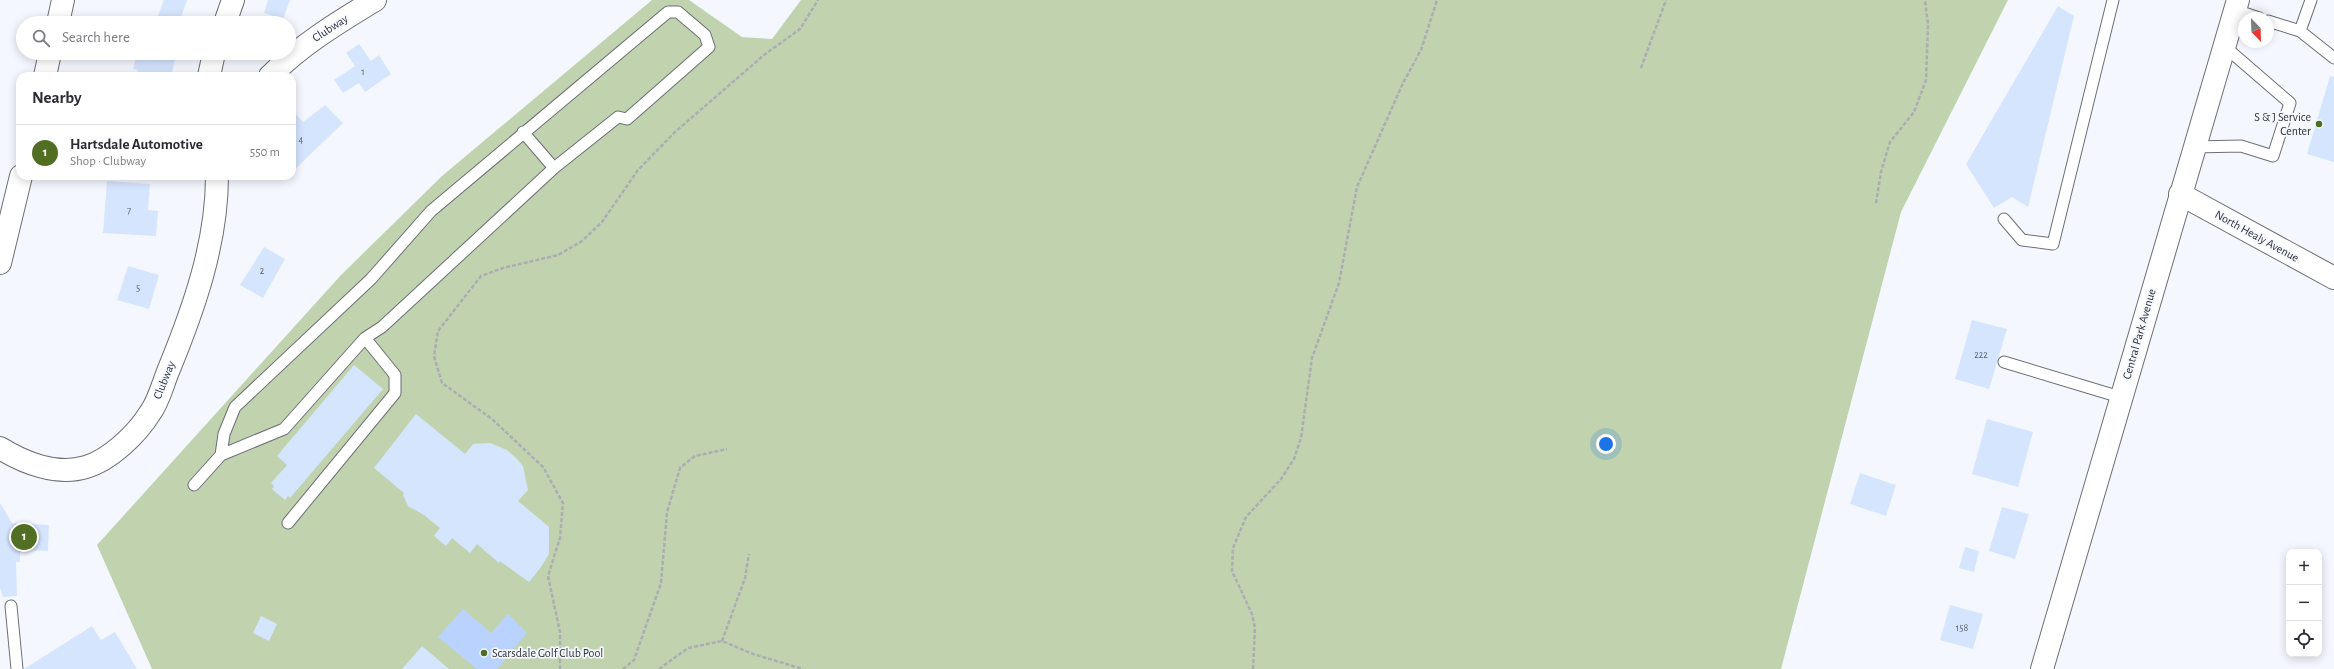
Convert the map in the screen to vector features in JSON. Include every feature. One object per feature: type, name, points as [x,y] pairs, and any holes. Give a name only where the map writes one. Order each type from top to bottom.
[{"type":"street","points":[[60,16],[63,0]]},
{"type":"street","points":[[227,16],[233,0]]},
{"type":"street","name":"Clubway","points":[[296,51],[312,39],[375,0]]},
{"type":"street","name":"Central Park Avenue","points":[[2042,669],[2120,397],[2236,5]]},
{"type":"street","points":[[46,72],[48,60]]},
{"type":"street","points":[[209,72],[212,60]]},
{"type":"street","name":"Clubway","points":[[274,72],[286,60]]},
{"type":"street","points":[[0,263],[20,180]]},
{"type":"street","name":"Clubway","points":[[0,448],[26,462],[42,467],[74,470],[86,467],[109,455],[139,427],[151,413],[192,315],[211,234],[217,180]]},
{"type":"street","name":"North Healy Avenue","points":[[2180,194],[2334,278]]},
{"type":"lane","points":[[2004,219],[2022,240],[2052,244],[2113,0]]},
{"type":"lane","points":[[2300,31],[2311,0]]},
{"type":"lane","points":[[2236,5],[2248,12]]},
{"type":"lane","points":[[194,486],[221,455],[284,429],[365,338],[382,327],[554,168],[618,117],[627,119],[710,47],[705,35],[678,12],[668,12],[523,132],[431,211],[371,279],[235,407],[224,434],[221,455]]},
{"type":"lane","points":[[2274,23],[2300,31],[2334,58]]},
{"type":"lane","points":[[2194,147],[2241,146],[2273,156],[2290,103],[2224,46]]},
{"type":"lane","points":[[523,132],[554,168]]},
{"type":"lane","points":[[288,524],[395,393],[395,375],[365,338]]},
{"type":"lane","points":[[2004,362],[2120,397]]},
{"type":"lane","points":[[11,606],[17,669]]},
{"type":"path","points":[[560,669],[560,632],[548,576],[560,538],[563,503],[543,467],[492,419],[442,383],[434,356],[438,331],[481,276],[503,268],[558,255],[582,241],[602,222],[638,170],[670,137],[758,60],[800,29],[818,0]]},
{"type":"path","points":[[1253,669],[1255,628],[1252,614],[1232,571],[1233,548],[1246,517],[1281,479],[1294,459],[1300,438],[1312,358],[1339,283],[1348,242],[1357,187],[1403,83],[1421,50],[1437,0]]},
{"type":"path","points":[[1641,68],[1666,0]]},
{"type":"path","points":[[1876,203],[1881,172],[1890,142],[1914,112],[1926,80],[1928,25],[1925,0]]},
{"type":"path","points":[[623,669],[634,660],[661,583],[667,512],[680,468],[694,456],[727,449]]},
{"type":"path","points":[[722,641],[745,578],[749,554]]},
{"type":"path","points":[[659,669],[688,648],[722,641],[753,654],[803,669]]},
{"type":"green space","points":[[652,0],[689,0],[742,37],[772,39],[801,0],[2008,0],[1901,212],[1781,669],[152,669],[97,545],[341,275],[442,176]]},
{"type":"water","name":"Scarsdale Golf Club Pool","points":[[463,609],[491,633],[508,614],[527,633],[497,669],[477,669],[438,637]]},
{"type":"building","points":[[164,0],[187,0],[181,16],[158,16]]},
{"type":"building","points":[[268,0],[290,0],[284,16],[274,16],[264,13]]},
{"type":"building","points":[[2058,6],[2074,16],[2028,207],[2012,197],[1994,208],[1966,164]]},
{"type":"building","points":[[359,44],[371,61],[379,55],[391,74],[365,92],[359,83],[343,93],[334,80],[355,66],[346,53]]},
{"type":"building","points":[[135,60],[175,60],[172,72],[138,72],[138,70],[133,69]]},
{"type":"building","points":[[2330,76],[2334,77],[2334,162],[2307,154]]},
{"type":"building","points":[[325,105],[343,123],[296,168],[296,114],[303,122]]},
{"type":"building","points":[[107,181],[150,184],[148,210],[158,211],[156,236],[103,233]]},
{"type":"building","points":[[264,247],[285,259],[263,298],[240,285]]},
{"type":"building","points":[[128,266],[159,275],[149,309],[117,300]]},
{"type":"building","points":[[1972,320],[2007,329],[1989,389],[1955,379]]},
{"type":"building","points":[[354,365],[383,389],[290,498],[288,496],[285,500],[272,489],[274,486],[271,483],[287,465],[277,456]]},
{"type":"building","points":[[416,414],[465,454],[473,444],[490,443],[507,450],[523,466],[528,490],[518,501],[549,527],[549,554],[529,582],[500,561],[499,563],[477,544],[470,553],[452,538],[446,546],[434,536],[440,528],[424,515],[408,506],[403,495],[404,493],[374,468]]},
{"type":"building","points":[[1987,419],[2033,432],[2018,487],[1972,474]]},
{"type":"building","points":[[1860,473],[1896,485],[1886,516],[1850,504]]},
{"type":"building","points":[[0,503],[12,523],[49,525],[48,551],[20,550],[20,562],[16,562],[17,596],[3,597],[0,588]]},
{"type":"building","points":[[2002,507],[2029,514],[2015,559],[1989,551]]},
{"type":"building","points":[[1965,547],[1979,551],[1974,572],[1959,568]]},
{"type":"building","points":[[1950,605],[1983,614],[1973,649],[1940,640]]},
{"type":"building","points":[[261,616],[277,624],[269,641],[253,633]]},
{"type":"building","points":[[92,626],[101,640],[115,632],[137,669],[24,669]]},
{"type":"building","points":[[422,646],[449,669],[402,669]]},
{"type":"place","name":"S & J Service Center","points":[[2319,124]]},
{"type":"place","name":"Hartsdale Automotive","points":[[24,537]]},
{"type":"place","name":"Scarsdale Golf Club Pool","points":[[484,653]]}]
